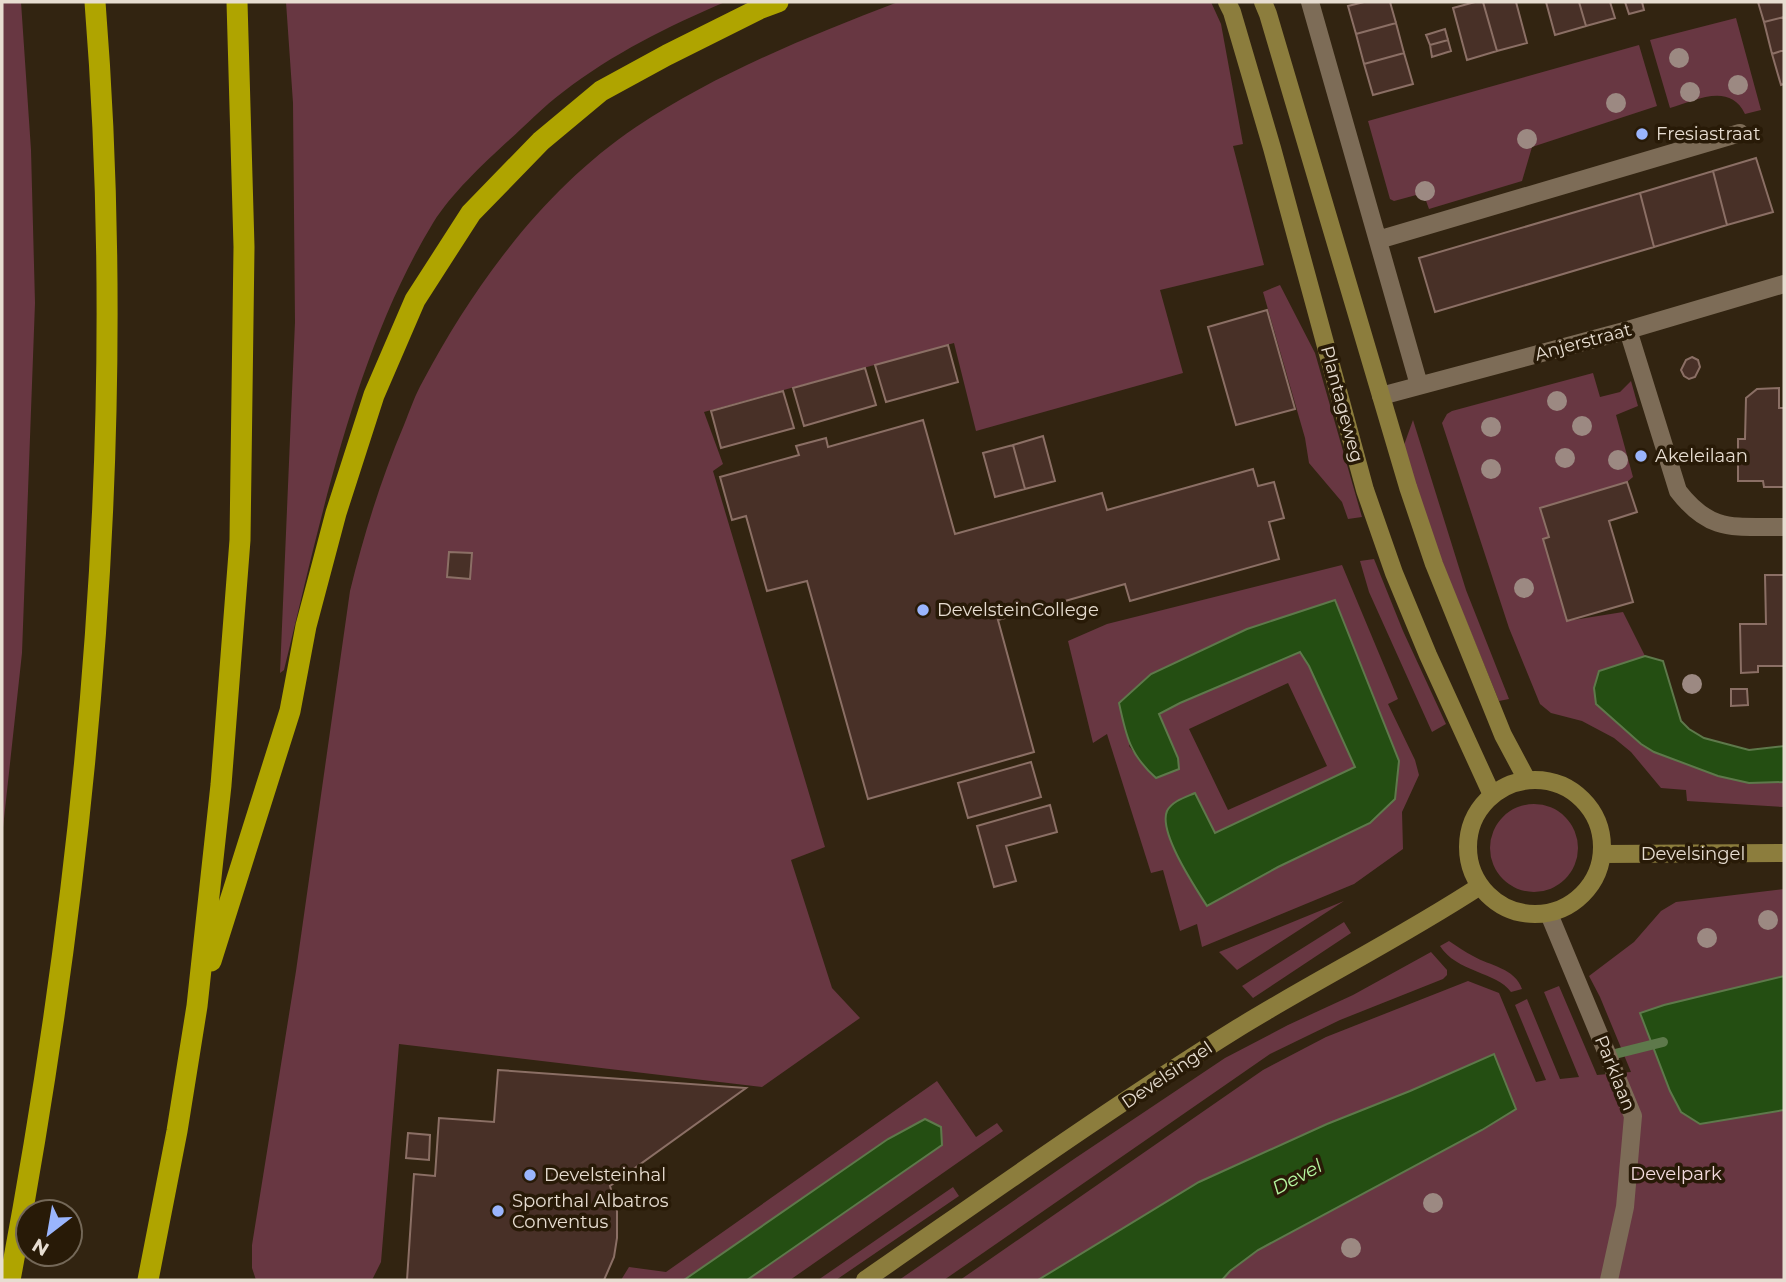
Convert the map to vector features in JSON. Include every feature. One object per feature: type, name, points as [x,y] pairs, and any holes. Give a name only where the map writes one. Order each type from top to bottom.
[{"type":"highway","points":[[10,1280],[48,1064],[88,732],[101,523],[108,345],[104,110],[95,2]]},
{"type":"highway","points":[[148,1280],[177,1131],[197,1006],[221,785],[240,540],[244,247],[237,2]]},
{"type":"highway","points":[[197,1006],[290,711],[306,626],[336,513],[374,396],[415,300],[471,213],[541,141],[581,107],[601,91],[667,55],[778,2]]},
{"type":"main road","name":"Plantageweg","points":[[1227,2],[1272,148],[1365,490],[1394,573],[1423,643],[1492,795]]},
{"type":"main road","points":[[1263,2],[1434,564],[1503,735],[1527,780]]},
{"type":"main road","points":[[1527,780],[1551,782],[1573,791],[1596,818],[1602,842],[1600,865],[1590,886],[1574,903],[1549,914],[1512,911],[1489,896],[1480,886],[1471,868],[1468,838],[1474,818],[1492,795],[1508,785],[1527,780]]},
{"type":"main road","name":"Develsingel","points":[[1602,854],[1784,853]]},
{"type":"main road","name":"Develsingel","points":[[865,1280],[1028,1167],[1239,1028],[1422,924],[1480,886]]},
{"type":"street","points":[[1310,2],[1419,385]]},
{"type":"street","points":[[1378,240],[1740,133]]},
{"type":"street","name":"Anjerstraat","points":[[1381,396],[1628,330],[1784,284]]},
{"type":"street","points":[[1628,330],[1678,491],[1691,508],[1707,520],[1726,526],[1784,527]]},
{"type":"street","name":"Parklaan","points":[[1549,914],[1633,1116],[1625,1207],[1609,1280]]},
{"type":"green space","points":[[2,2],[21,2],[31,150],[35,303],[22,653],[2,837]]},
{"type":"green space","points":[[286,2],[725,2],[641,42],[601,65],[563,92],[478,170],[433,223],[405,274],[381,327],[361,383],[326,499],[284,670],[280,673],[295,322],[293,103]]},
{"type":"green space","points":[[898,2],[1211,2],[1221,24],[1243,144],[1233,146],[1264,265],[1160,290],[1183,373],[976,431],[954,343],[704,412],[723,464],[713,471],[825,847],[791,860],[832,988],[860,1018],[762,1087],[399,1044],[381,1262],[372,1280],[256,1280],[252,1268],[252,1245],[296,971],[350,591],[380,486],[420,386],[465,310],[514,241],[571,179],[603,152],[636,127],[730,73]]},
{"type":"green space","points":[[1736,18],[1761,110],[1745,114],[1739,104],[1722,96],[1701,98],[1670,108],[1650,40]]},
{"type":"green space","points":[[1639,45],[1657,106],[1532,147],[1522,181],[1429,209],[1425,198],[1421,198],[1420,194],[1394,201],[1390,199],[1368,121]]},
{"type":"green space","points":[[1280,285],[1315,353],[1362,517],[1348,519],[1342,502],[1309,463],[1305,438],[1263,292]]},
{"type":"green space","points":[[1593,373],[1600,397],[1620,392],[1631,381],[1638,406],[1616,415],[1633,477],[1627,482],[1540,508],[1549,537],[1543,540],[1567,621],[1623,612],[1645,656],[1599,671],[1620,726],[1654,752],[1718,776],[1749,783],[1784,782],[1784,807],[1687,801],[1686,790],[1661,788],[1631,752],[1614,738],[1582,721],[1551,713],[1540,704],[1509,628],[1442,423],[1452,411]]},
{"type":"green space","points":[[1413,420],[1466,590],[1509,699],[1499,701],[1425,521],[1404,445]]},
{"type":"green space","points":[[1374,559],[1403,631],[1446,724],[1432,732],[1369,592],[1360,561]]},
{"type":"green space","points":[[1342,565],[1398,699],[1388,704],[1415,760],[1419,775],[1402,812],[1403,849],[1354,884],[1202,947],[1197,924],[1180,931],[1163,870],[1151,873],[1107,734],[1093,743],[1068,641],[1107,624]],"holes":[[[1335,600],[1399,761],[1278,867],[1226,896],[1214,833],[1356,768],[1300,652],[1180,703],[1159,715],[1149,771],[1129,746],[1151,674],[1247,629]],[[1288,683],[1327,766],[1228,810],[1189,729]]]},
{"type":"green space","points":[[1534,804],[1551,807],[1565,817],[1575,831],[1578,848],[1575,865],[1565,879],[1551,889],[1534,892],[1517,889],[1503,879],[1493,865],[1490,848],[1493,831],[1503,817],[1517,807]]},
{"type":"green space","name":"Develpark","points":[[1784,889],[1784,976],[1664,1005],[1640,1014],[1662,1069],[1784,1056],[1784,1280],[1202,1280],[1493,1054],[1199,1182],[1038,1280],[960,1280],[1263,1070],[1326,1037],[1468,981],[1499,993],[1536,1082],[1546,1080],[1515,1005],[1527,999],[1560,1079],[1579,1077],[1544,992],[1559,986],[1597,1075],[1631,1072],[1589,976],[1634,942],[1661,911],[1676,902]]},
{"type":"green space","points":[[1344,901],[1237,970],[1219,952]]},
{"type":"green space","points":[[1344,922],[1351,933],[1253,998],[1242,986]]},
{"type":"green space","points":[[1449,941],[1473,956],[1508,972],[1519,982],[1522,989],[1511,992],[1505,985],[1456,961],[1440,946]]},
{"type":"green space","points":[[1431,952],[1447,970],[1443,979],[1340,1020],[1270,1054],[944,1280],[899,1280],[1225,1058],[1353,995]]},
{"type":"green space","points":[[937,1081],[976,1137],[997,1123],[1003,1131],[790,1280],[747,1280],[942,1145],[888,1139],[684,1280],[621,1280],[629,1267],[666,1272]]},
{"type":"green space","points":[[953,1187],[959,1196],[836,1280],[818,1280]]},
{"type":"water","points":[[1335,600],[1399,761],[1395,799],[1370,823],[1278,867],[1207,906],[1179,859],[1168,832],[1167,811],[1172,805],[1195,793],[1215,833],[1355,767],[1300,652],[1159,714],[1178,758],[1179,769],[1156,778],[1140,761],[1130,744],[1119,703],[1151,674],[1247,629]]},
{"type":"water","points":[[1645,656],[1663,661],[1681,721],[1689,729],[1704,738],[1749,750],[1784,746],[1784,782],[1749,783],[1718,776],[1654,752],[1641,744],[1596,704],[1594,688],[1599,671]]},
{"type":"water","points":[[1784,976],[1784,1110],[1700,1124],[1681,1112],[1670,1091],[1640,1013]]},
{"type":"water","points":[[1494,1054],[1516,1109],[1482,1130],[1258,1250],[1222,1280],[1038,1280],[1199,1182],[1327,1124]]},
{"type":"water","points":[[925,1119],[941,1127],[942,1145],[747,1280],[684,1280],[888,1139]]},
{"type":"building","points":[[1364,2],[1390,2],[1396,23],[1356,34],[1348,6]]},
{"type":"building","points":[[1483,2],[1497,51],[1467,60],[1453,8]]},
{"type":"building","points":[[1483,2],[1516,2],[1527,43],[1497,51]]},
{"type":"building","points":[[1546,2],[1579,2],[1586,26],[1555,35]]},
{"type":"building","points":[[1579,2],[1610,2],[1615,18],[1586,26]]},
{"type":"building","points":[[1625,2],[1642,2],[1644,10],[1629,14]]},
{"type":"building","points":[[1758,2],[1784,2],[1784,17],[1764,22]]},
{"type":"building","points":[[1784,17],[1784,50],[1772,54],[1764,22]]},
{"type":"building","points":[[1396,23],[1404,53],[1364,64],[1356,34]]},
{"type":"building","points":[[1445,29],[1448,40],[1430,45],[1426,35]]},
{"type":"building","points":[[1448,40],[1451,51],[1432,57],[1430,45]]},
{"type":"building","points":[[1784,50],[1784,84],[1781,85],[1772,54]]},
{"type":"building","points":[[1404,53],[1413,84],[1373,95],[1364,64]]},
{"type":"building","points":[[1756,158],[1773,212],[1727,225],[1713,171]]},
{"type":"building","points":[[1713,171],[1727,225],[1654,247],[1640,193]]},
{"type":"building","points":[[1640,193],[1654,247],[1435,312],[1419,258]]},
{"type":"building","points":[[1267,310],[1295,409],[1236,425],[1208,327]]},
{"type":"building","points":[[948,345],[958,382],[886,402],[875,365]]},
{"type":"building","points":[[1692,357],[1698,360],[1700,367],[1695,377],[1689,379],[1681,370],[1686,360]]},
{"type":"building","points":[[865,368],[876,405],[804,426],[793,388]]},
{"type":"building","points":[[1779,388],[1779,408],[1784,408],[1784,487],[1764,487],[1763,481],[1738,481],[1738,439],[1745,439],[1746,398],[1757,389]]},
{"type":"building","points":[[783,391],[794,428],[721,448],[711,411]]},
{"type":"building","name":"DevelsteinCollege","points":[[923,420],[955,534],[1102,493],[1107,510],[1253,469],[1258,486],[1274,482],[1284,518],[1269,522],[1279,559],[1130,601],[1125,584],[998,620],[1034,752],[868,799],[807,581],[767,591],[746,516],[732,520],[720,477],[799,455],[796,446],[826,438],[828,447]]},
{"type":"building","points":[[1043,436],[1055,481],[1025,489],[1013,445]]},
{"type":"building","points":[[1013,445],[1025,489],[995,497],[983,453]]},
{"type":"building","points":[[1627,482],[1637,512],[1609,521],[1633,602],[1567,621],[1543,539],[1549,537],[1540,508]]},
{"type":"building","points":[[449,552],[472,553],[470,579],[447,577]]},
{"type":"building","points":[[1765,575],[1784,575],[1784,666],[1758,666],[1758,672],[1741,673],[1740,624],[1766,624]]},
{"type":"building","points":[[1731,689],[1747,689],[1748,705],[1731,706]]},
{"type":"building","points":[[1031,762],[1041,797],[968,818],[958,783]]},
{"type":"building","points":[[1050,805],[1057,832],[1006,846],[1016,881],[994,887],[977,826]]},
{"type":"building","name":"Develsteinhal","points":[[498,1070],[746,1088],[610,1186],[617,1211],[617,1238],[614,1257],[604,1280],[407,1280],[414,1174],[435,1176],[439,1118],[494,1122]]},
{"type":"building","points":[[408,1133],[430,1135],[429,1160],[406,1158]]},
{"type":"waterway","name":"Devel","points":[[1615,1054],[1663,1042]]},
{"type":"place","name":"Fresiastraat","points":[[1642,134]]},
{"type":"place","name":"Akeleilaan","points":[[1641,456]]},
{"type":"place","name":"DevelsteinCollege","points":[[923,610]]},
{"type":"place","name":"Develsteinhal","points":[[530,1175]]},
{"type":"place","name":"Sporthal Albatros Conventus","points":[[498,1211]]}]
